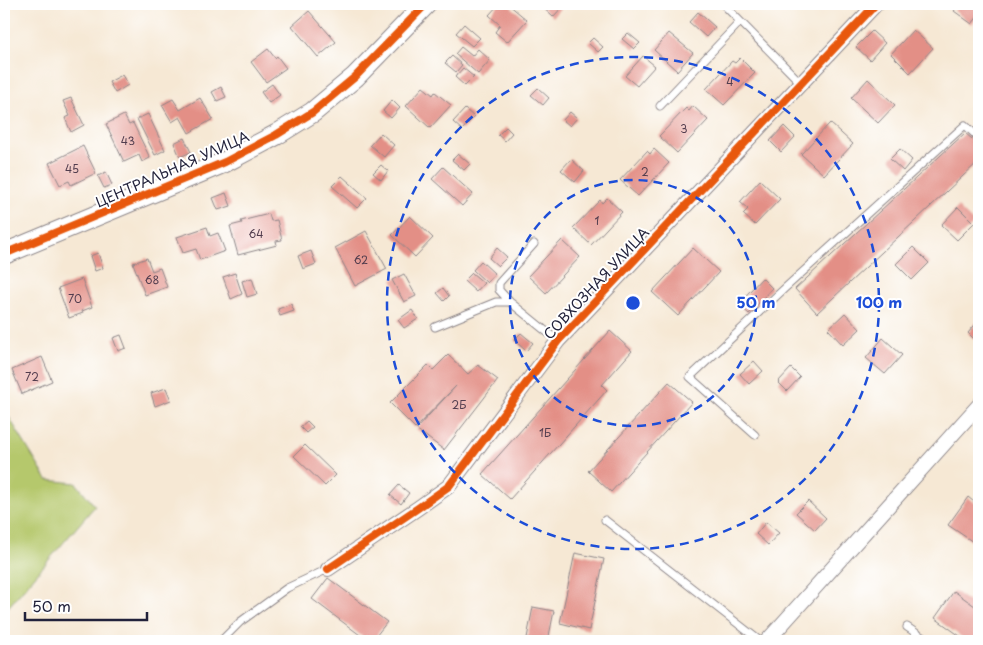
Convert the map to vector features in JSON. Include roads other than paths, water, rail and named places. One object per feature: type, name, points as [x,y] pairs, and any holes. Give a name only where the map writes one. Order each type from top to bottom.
[{"type":"street","name":"ЦЕНТРАЛЬНАЯ УЛИЦА","points":[[4,254],[225,162],[276,135],[313,112],[355,78],[426,4]]},
{"type":"street","name":"СОВХОЗНАЯ УЛИЦА","points":[[328,569],[449,486],[558,341],[876,4]]},
{"type":"street","points":[[767,641],[979,405]]},
{"type":"lane","points":[[723,4],[801,83]]},
{"type":"lane","points":[[660,106],[740,22]]},
{"type":"lane","points":[[755,435],[690,377],[964,125],[979,138]]},
{"type":"lane","points":[[534,244],[498,283],[499,290],[510,302],[558,341]]},
{"type":"lane","points":[[435,327],[496,302],[510,302]]},
{"type":"lane","points":[[605,520],[760,641]]},
{"type":"lane","points":[[221,641],[240,622],[287,588],[328,569]]},
{"type":"lane","points":[[907,627],[928,641]]}]
